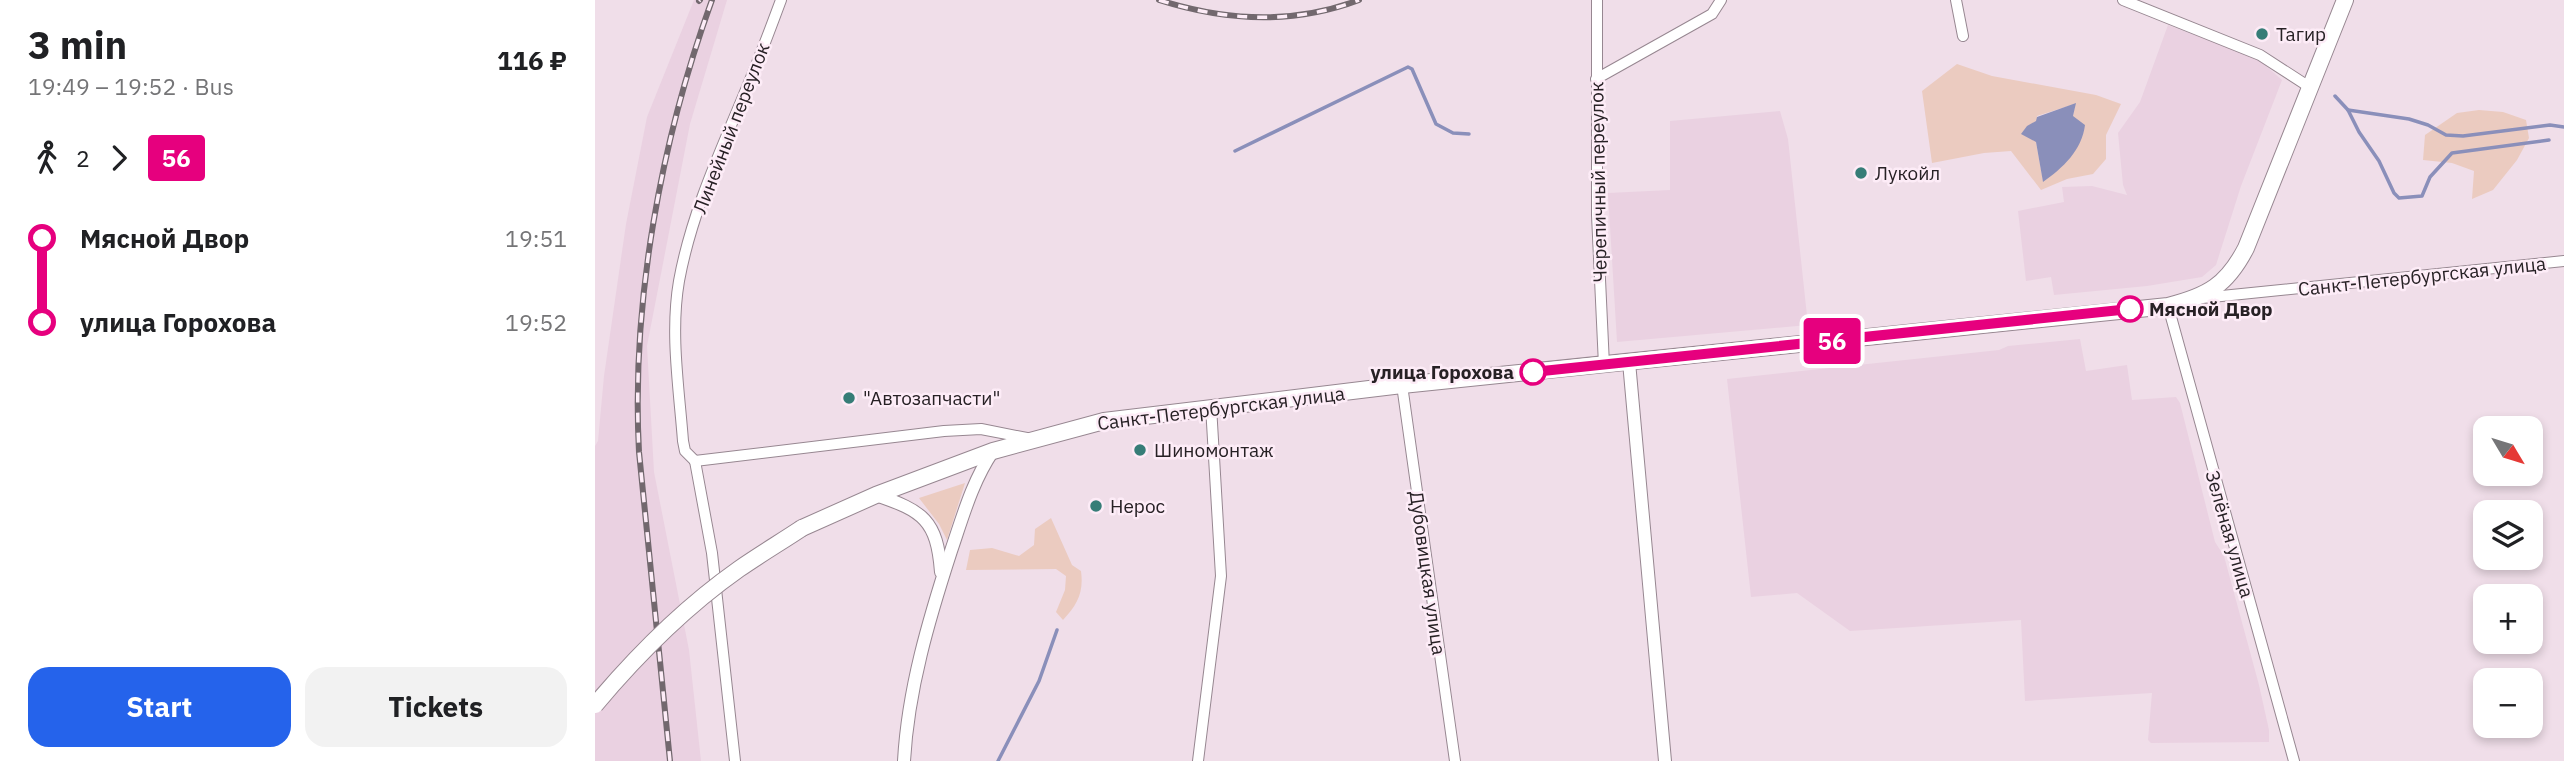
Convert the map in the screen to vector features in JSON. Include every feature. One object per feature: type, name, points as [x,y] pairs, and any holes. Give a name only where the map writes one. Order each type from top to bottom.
[{"type":"main road","name":"Санкт-Петербургская улица","points":[[1035,439],[1104,421],[1211,406],[2168,306],[2195,299],[2219,286],[2237,266],[2346,0]]},
{"type":"main road","points":[[595,705],[622,673],[678,618],[737,570],[802,528],[876,495],[993,451],[1035,439]]},
{"type":"street","name":"Линейный переулок","points":[[735,761],[712,553],[695,461],[685,451],[683,441],[675,336],[679,282],[710,174],[781,0]]},
{"type":"street","name":"Черепичный переулок","points":[[1597,0],[1597,215],[1604,365]]},
{"type":"street","points":[[1597,79],[1712,14],[1721,0]]},
{"type":"street","points":[[1956,0],[1963,36]]},
{"type":"street","points":[[2123,0],[2260,55],[2311,88]]},
{"type":"street","name":"Санкт-Петербургская улица","points":[[2195,299],[2564,261]]},
{"type":"street","name":"Зелёная улица","points":[[2168,306],[2294,761]]},
{"type":"street","points":[[1629,362],[1665,761]]},
{"type":"street","name":"Дубовицкая улица","points":[[1402,385],[1455,761]]},
{"type":"street","points":[[1198,761],[1221,576],[1211,406]]},
{"type":"street","name":"Санкт-Петербургская улица","points":[[695,461],[957,430],[982,429],[1035,439]]},
{"type":"street","points":[[904,761],[916,674],[942,579],[970,494],[993,451]]},
{"type":"street","points":[[876,495],[919,513],[932,529],[940,551],[942,579]]},
{"type":"shaded area","points":[[694,0],[727,0],[690,124],[647,346],[654,472],[689,650],[701,761],[595,761],[595,446],[598,441],[604,376],[626,224],[647,117]]},
{"type":"shaded area","points":[[2168,25],[2258,59],[2282,80],[2241,186],[2216,265],[2202,277],[2147,286],[2054,295],[2051,277],[2026,281],[2018,211],[2064,202],[2062,187],[2092,186],[2127,195],[2123,185],[2118,133],[2140,102]]},
{"type":"shaded area","points":[[1957,64],[1992,76],[2096,95],[2121,104],[2106,135],[2106,159],[2093,174],[2067,179],[2041,190],[2011,151],[1932,163],[1922,91]],"holes":[[[2075,104],[2073,116],[2043,181],[2036,142],[2037,116]]]},
{"type":"shaded area","points":[[2479,110],[2503,112],[2526,120],[2529,138],[2517,160],[2493,190],[2472,199],[2474,171],[2452,163],[2423,160],[2425,135],[2457,113]]},
{"type":"shaded area","points":[[1780,111],[1788,139],[1808,325],[1617,342],[1608,193],[1670,190],[1670,121]]},
{"type":"shaded area","points":[[2080,339],[2086,371],[2127,365],[2132,400],[2176,397],[2180,403],[2215,542],[2224,556],[2259,685],[2269,742],[2151,743],[2148,740],[2152,693],[2025,701],[2021,620],[1850,631],[1797,593],[1751,597],[1727,379]]},
{"type":"shaded area","points":[[965,483],[947,540],[939,524],[919,498]]},
{"type":"shaded area","points":[[1051,518],[1072,565],[1081,571],[1078,598],[1063,620],[1056,612],[1065,590],[1066,576],[1056,569],[966,570],[970,550],[992,548],[1019,556],[1034,545],[1035,529]]},
{"type":"water","points":[[2076,103],[2073,116],[2085,125],[2080,142],[2058,171],[2043,182],[2036,142],[2021,134],[2037,117]]},
{"type":"waterway","points":[[1235,151],[1408,67],[1412,69],[1436,124],[1453,133],[1469,134]]},
{"type":"waterway","points":[[2335,96],[2348,110],[2399,198],[2422,196],[2430,177],[2452,153],[2549,140]]},
{"type":"waterway","points":[[2348,110],[2409,119],[2446,135],[2463,136],[2550,125],[2564,127]]},
{"type":"waterway","points":[[998,761],[1039,681],[1057,630]]},
{"type":"railway","points":[[670,761],[639,452],[640,338],[645,280],[664,165],[678,109],[712,0]]},
{"type":"railway","points":[[1159,0],[1209,12],[1259,17],[1309,14],[1359,0]]},
{"type":"bus line","name":"56","points":[[1533,372],[2130,309]]},
{"type":"place","name":"Тагир","points":[[2262,34]]},
{"type":"place","name":"Лукойл","points":[[1861,173]]},
{"type":"place","name":"Мясной Двор","points":[[2130,309]]},
{"type":"place","name":"улица Горохова","points":[[1533,372]]},
{"type":"place","name":"\"Автозапчасти\"","points":[[849,398]]},
{"type":"place","name":"Шиномонтаж","points":[[1140,450]]},
{"type":"place","name":"Нерос","points":[[1096,506]]}]
